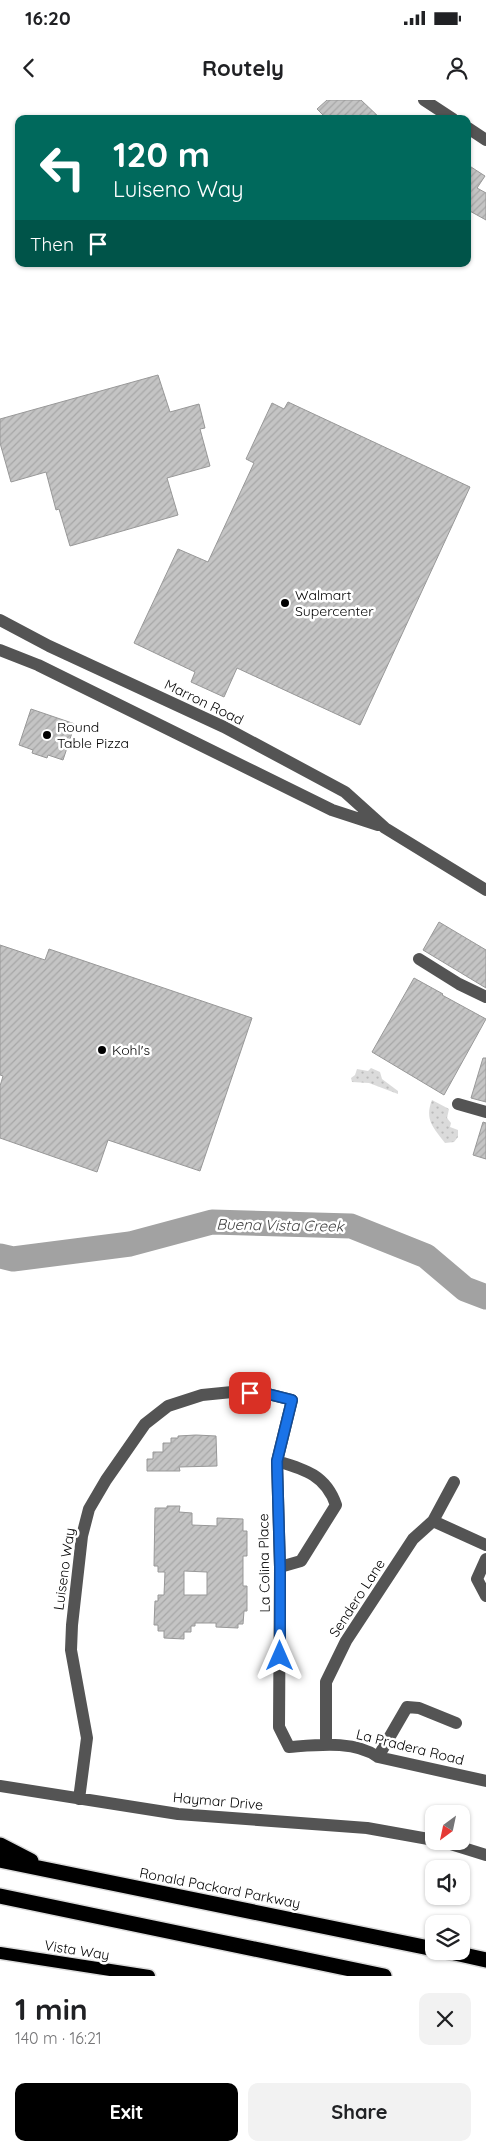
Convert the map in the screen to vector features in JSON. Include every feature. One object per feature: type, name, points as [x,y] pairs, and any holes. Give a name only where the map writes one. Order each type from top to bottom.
[{"type":"highway","points":[[0,1845],[48,1870]]},
{"type":"highway","name":"Ronald Packard Parkway","points":[[0,1860],[425,1947]]},
{"type":"highway","points":[[0,1896],[384,1976]]},
{"type":"highway","points":[[0,1906],[102,1918]]},
{"type":"highway","points":[[470,1956],[486,1960]]},
{"type":"main road","name":"Vista Way","points":[[0,1953],[149,1976]]},
{"type":"street","points":[[424,100],[447,115]]},
{"type":"street","points":[[471,130],[486,140]]},
{"type":"street","name":"Marron Road","points":[[0,620],[50,646],[224,727],[345,792],[385,828],[486,890]]},
{"type":"street","name":"Marron Road","points":[[0,650],[38,665],[138,713],[332,810],[385,828]]},
{"type":"street","points":[[419,959],[459,984],[486,997]]},
{"type":"street","points":[[458,1104],[486,1112]]},
{"type":"street","name":"Luiseno Way","points":[[79,1799],[87,1738],[71,1650],[82,1536],[89,1510],[106,1480],[145,1424],[168,1406],[202,1395],[232,1392],[268,1394],[292,1400]]},
{"type":"street","name":"La Colina Place","points":[[279,1727],[280,1567],[277,1461],[292,1400]]},
{"type":"street","points":[[277,1461],[314,1474],[331,1491],[336,1505],[301,1561],[280,1567]]},
{"type":"street","name":"Sendero Lane","points":[[326,1744],[326,1682],[346,1641],[413,1539],[433,1521],[454,1482]]},
{"type":"street","points":[[433,1521],[486,1545]]},
{"type":"street","points":[[486,1559],[477,1579],[486,1596]]},
{"type":"street","points":[[378,1757],[406,1707],[419,1708],[456,1723]]},
{"type":"street","name":"La Pradera Road","points":[[279,1727],[289,1746],[326,1744],[368,1750],[378,1757],[486,1781]]},
{"type":"street","name":"Haymar Drive","points":[[0,1786],[178,1814],[366,1828],[425,1838]]},
{"type":"street","points":[[470,1850],[486,1855]]},
{"type":"shaded area","points":[[371,1068],[380,1072],[382,1079],[398,1091],[398,1094],[369,1083],[352,1082],[351,1078],[355,1075],[357,1069],[368,1071]]},
{"type":"shaded area","points":[[432,1100],[449,1109],[447,1118],[451,1123],[450,1127],[458,1130],[458,1137],[454,1142],[445,1143],[431,1123],[429,1113]]},
{"type":"building","points":[[327,100],[361,100],[377,115],[323,115],[317,109]]},
{"type":"building","points":[[471,167],[485,176],[477,188],[486,193],[486,220],[471,212]]},
{"type":"building","points":[[158,375],[170,412],[199,404],[205,428],[200,429],[210,466],[167,478],[178,515],[70,546],[59,509],[56,510],[46,472],[11,482],[0,443],[0,419]]},
{"type":"building","name":"Walmart Supercenter","points":[[288,402],[470,487],[360,725],[237,668],[224,697],[191,682],[195,672],[134,643],[178,549],[208,562],[254,463],[246,459],[272,403],[284,409]]},
{"type":"building","name":"Round Table Pizza","points":[[31,709],[75,724],[63,760],[48,755],[47,758],[32,753],[33,750],[19,745]]},
{"type":"building","points":[[439,922],[486,950],[486,988],[423,950]]},
{"type":"building","points":[[0,945],[45,960],[49,949],[252,1018],[200,1171],[108,1140],[97,1172],[0,1138],[0,1086],[3,1076],[0,1075]]},
{"type":"building","points":[[414,978],[486,1019],[444,1095],[372,1052]]},
{"type":"building","points":[[483,1058],[486,1058],[486,1102],[471,1098]]},
{"type":"building","points":[[483,1122],[486,1123],[486,1159],[473,1155]]},
{"type":"building","points":[[178,1436],[216,1436],[217,1466],[179,1467],[180,1471],[147,1471],[147,1459],[153,1459],[153,1452],[163,1452],[163,1443],[171,1443],[171,1438],[178,1438]]},
{"type":"building","points":[[167,1506],[180,1506],[179,1512],[192,1513],[192,1525],[217,1526],[217,1518],[243,1519],[243,1531],[247,1531],[247,1556],[243,1556],[243,1586],[247,1586],[247,1611],[244,1611],[243,1624],[238,1624],[238,1628],[216,1627],[216,1623],[195,1623],[195,1626],[191,1626],[191,1632],[184,1632],[184,1639],[164,1638],[164,1631],[158,1631],[158,1625],[154,1625],[155,1601],[158,1601],[158,1595],[164,1595],[165,1572],[158,1572],[158,1566],[154,1566],[155,1508],[167,1508]],"holes":[[[184,1571],[207,1572],[207,1595],[184,1595]]]},
{"type":"waterway","name":"Buena Vista Creek","points":[[0,1256],[13,1259],[130,1244],[212,1222],[351,1226],[426,1256],[465,1289],[486,1297]]},
{"type":"place","name":"Walmart Supercenter","points":[[285,603]]},
{"type":"place","name":"Round Table Pizza","points":[[47,735]]},
{"type":"place","name":"Kohl's","points":[[102,1050]]},
{"type":"route","points":[[250,1393],[268,1394],[292,1400],[277,1461],[280,1656]]}]
